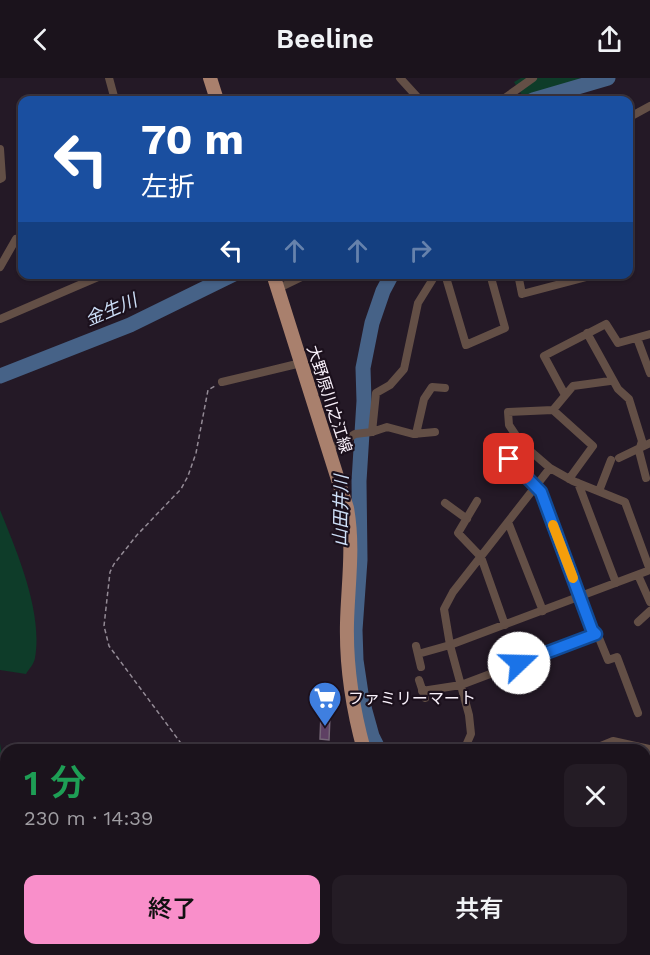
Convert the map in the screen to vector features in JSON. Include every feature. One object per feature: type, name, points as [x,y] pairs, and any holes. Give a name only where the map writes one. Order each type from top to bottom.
[{"type":"main road","points":[[210,78],[216,96]]},
{"type":"main road","name":"大野原川之江線","points":[[274,279],[347,508],[351,554],[347,623],[348,660],[362,744]]},
{"type":"street","points":[[109,78],[114,96]]},
{"type":"street","points":[[400,78],[416,96]]},
{"type":"street","points":[[508,96],[533,78]]},
{"type":"street","points":[[633,115],[650,106]]},
{"type":"street","points":[[0,149],[2,178],[0,179]]},
{"type":"street","points":[[0,267],[16,239],[18,240]]},
{"type":"street","points":[[0,319],[93,279]]},
{"type":"street","points":[[277,289],[298,279]]},
{"type":"street","points":[[372,432],[376,393],[390,385],[404,369],[418,303],[433,279]]},
{"type":"street","points":[[446,279],[466,345],[505,328],[491,279]]},
{"type":"street","points":[[519,279],[522,294],[579,279]]},
{"type":"street","points":[[565,395],[544,356],[606,324],[618,343],[650,334]]},
{"type":"street","points":[[587,333],[618,389],[629,399],[642,441],[639,451],[646,478]]},
{"type":"street","points":[[637,338],[650,373]]},
{"type":"street","points":[[222,382],[301,363]]},
{"type":"street","points":[[553,410],[573,386],[610,381]]},
{"type":"street","points":[[416,434],[424,399],[432,387],[445,388]]},
{"type":"street","points":[[421,667],[417,650],[450,645],[650,570],[625,502],[569,479],[550,468],[521,443],[509,425],[508,412],[553,410],[593,446],[569,479]]},
{"type":"street","points":[[329,450],[355,434],[387,427],[416,434],[435,432]]},
{"type":"street","points":[[599,492],[615,459],[650,443]]},
{"type":"street","points":[[503,452],[541,492],[592,630],[608,660],[617,657],[638,713]]},
{"type":"street","points":[[467,744],[471,734],[469,715],[450,645],[444,609],[453,592],[550,468]]},
{"type":"street","points":[[578,483],[616,583]]},
{"type":"street","points":[[477,501],[458,533],[481,557],[505,625]]},
{"type":"street","points":[[445,503],[467,519]]},
{"type":"street","points":[[508,522],[543,611]]},
{"type":"street","points":[[639,575],[650,602]]},
{"type":"street","points":[[638,622],[650,611]]},
{"type":"street","points":[[419,680],[423,694],[461,685],[596,634]]},
{"type":"street","points":[[609,744],[613,741],[627,744]]},
{"type":"path","points":[[182,744],[109,646],[104,626],[106,606],[114,564],[137,535],[181,489],[188,476],[196,453],[208,390],[222,382]]},
{"type":"green space","points":[[521,78],[581,78],[549,92],[528,96],[522,96],[514,82]]},
{"type":"green space","points":[[0,510],[14,544],[32,602],[35,621],[35,658],[26,674],[0,670]]},
{"type":"building","name":"ファミリーマート","points":[[321,714],[330,715],[329,740],[320,739]]},
{"type":"waterway","name":"金生川","points":[[547,96],[608,78]]},
{"type":"waterway","name":"金生川","points":[[0,376],[130,325],[224,279]]},
{"type":"waterway","name":"山田井川","points":[[376,744],[362,700],[356,660],[355,630],[360,560],[359,481],[364,401],[363,368],[372,323],[389,279]]},
{"type":"slow traffic","points":[[553,525],[573,578]]},
{"type":"place","name":"ファミリーマート","points":[[325,727]]},
{"type":"route","points":[[509,459],[541,492],[592,630],[596,634],[519,663]]}]
